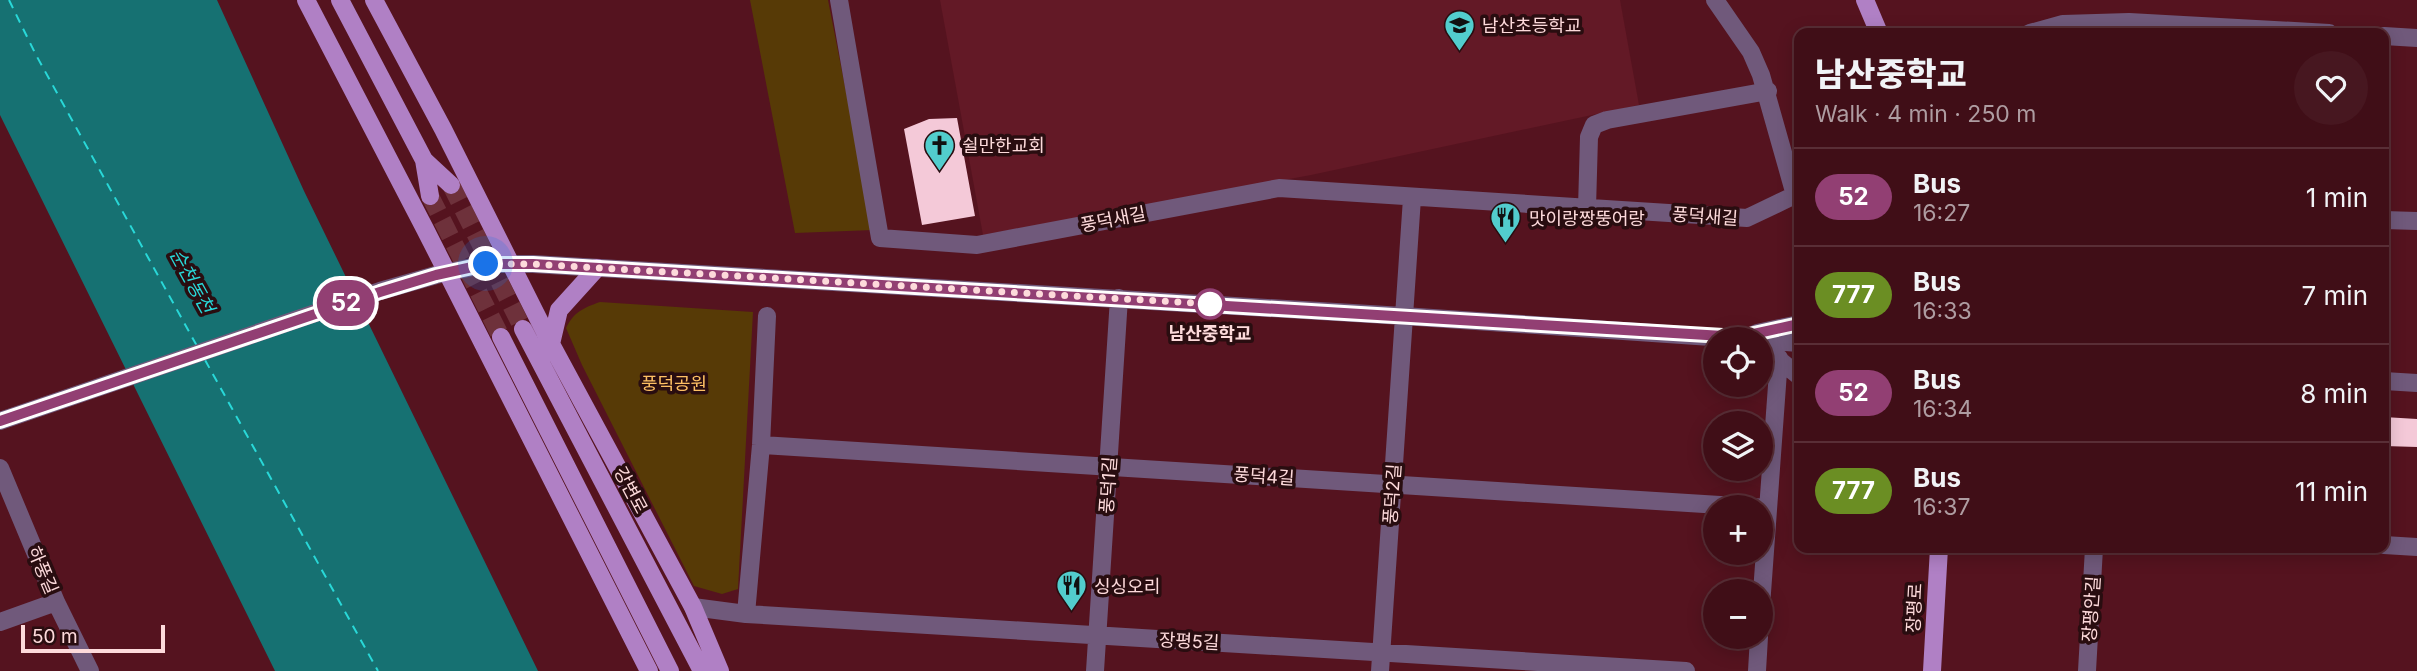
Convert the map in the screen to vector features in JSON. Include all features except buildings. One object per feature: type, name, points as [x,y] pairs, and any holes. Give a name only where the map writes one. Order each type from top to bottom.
[{"type":"main road","points":[[306,0],[441,274],[649,671]]},
{"type":"main road","points":[[340,0],[424,160],[430,196]]},
{"type":"main road","points":[[374,0],[443,129],[551,344],[693,607],[720,671]]},
{"type":"main road","points":[[1865,0],[1877,28]]},
{"type":"main road","points":[[424,160],[451,185]]},
{"type":"main road","points":[[551,344],[559,310],[597,268]]},
{"type":"main road","name":"강변로","points":[[523,329],[702,671]]},
{"type":"main road","points":[[501,337],[670,671]]},
{"type":"main road","name":"장평로","points":[[1932,671],[1939,553]]},
{"type":"street","name":"풍덕새길","points":[[839,0],[880,238],[977,245],[1279,188],[1747,218],[1794,195]]},
{"type":"street","name":"풍덕새길","points":[[1715,0],[1751,52],[1768,91],[1794,191]]},
{"type":"street","points":[[2048,28],[2063,24],[2129,23],[2229,28]]},
{"type":"street","points":[[2389,36],[2417,38]]},
{"type":"street","points":[[1587,208],[1589,137],[1594,125],[1607,120],[1768,91]]},
{"type":"street","name":"풍덕2길","points":[[1380,671],[1412,198]]},
{"type":"street","points":[[2389,220],[2417,221]]},
{"type":"street","points":[[0,421],[367,296],[486,264],[1119,298],[1703,335]]},
{"type":"street","name":"풍덕1길","points":[[1095,671],[1119,298]]},
{"type":"street","points":[[746,614],[761,445],[767,316]]},
{"type":"street","points":[[1773,330],[1794,325]]},
{"type":"street","points":[[1773,341],[1794,343]]},
{"type":"street","points":[[1773,355],[1794,372]]},
{"type":"street","points":[[1769,495],[1779,358]]},
{"type":"street","points":[[2389,381],[2417,383]]},
{"type":"street","name":"풍덕4길","points":[[761,445],[1703,504]]},
{"type":"street","name":"하풍길","points":[[0,468],[56,602],[90,671]]},
{"type":"street","points":[[2389,545],[2417,547]]},
{"type":"street","name":"장평안길","points":[[2087,671],[2095,553]]},
{"type":"street","points":[[0,622],[56,602]]},
{"type":"street","name":"장평5길","points":[[693,607],[746,614],[1686,671]]},
{"type":"street","points":[[1757,671],[1758,649]]},
{"type":"shaded area","points":[[940,0],[1620,0],[1639,105],[1311,175],[983,235]]},
{"type":"green space","points":[[750,0],[828,0],[873,230],[795,233]]},
{"type":"green space","name":"풍덕공원","points":[[600,302],[753,312],[738,589],[722,594],[694,586],[582,365],[566,328],[580,311]]},
{"type":"water","name":"순천동천","points":[[0,0],[217,0],[304,191],[538,671],[275,671],[0,115]]},
{"type":"ferry route","points":[[9,0],[36,55],[197,346]]},
{"type":"ferry route","points":[[205,360],[378,671]]},
{"type":"tunnel","points":[[451,185],[523,329]]},
{"type":"tunnel","points":[[430,196],[501,337]]},
{"type":"bus line","name":"52","points":[[0,421],[380,292],[436,275],[486,264],[533,264],[1119,298],[1740,337],[1794,325]]},
{"type":"place","name":"남산초등학교","points":[[1459,52]]},
{"type":"place","name":"쉴만한교회","points":[[939,172]]},
{"type":"place","name":"맛이랑짱뚱어랑","points":[[1506,245]]},
{"type":"place","name":"남산중학교","points":[[1210,304]]},
{"type":"place","name":"싱싱오리","points":[[1071,613]]},
{"type":"route","points":[[486,264],[533,264],[1210,304]]}]
